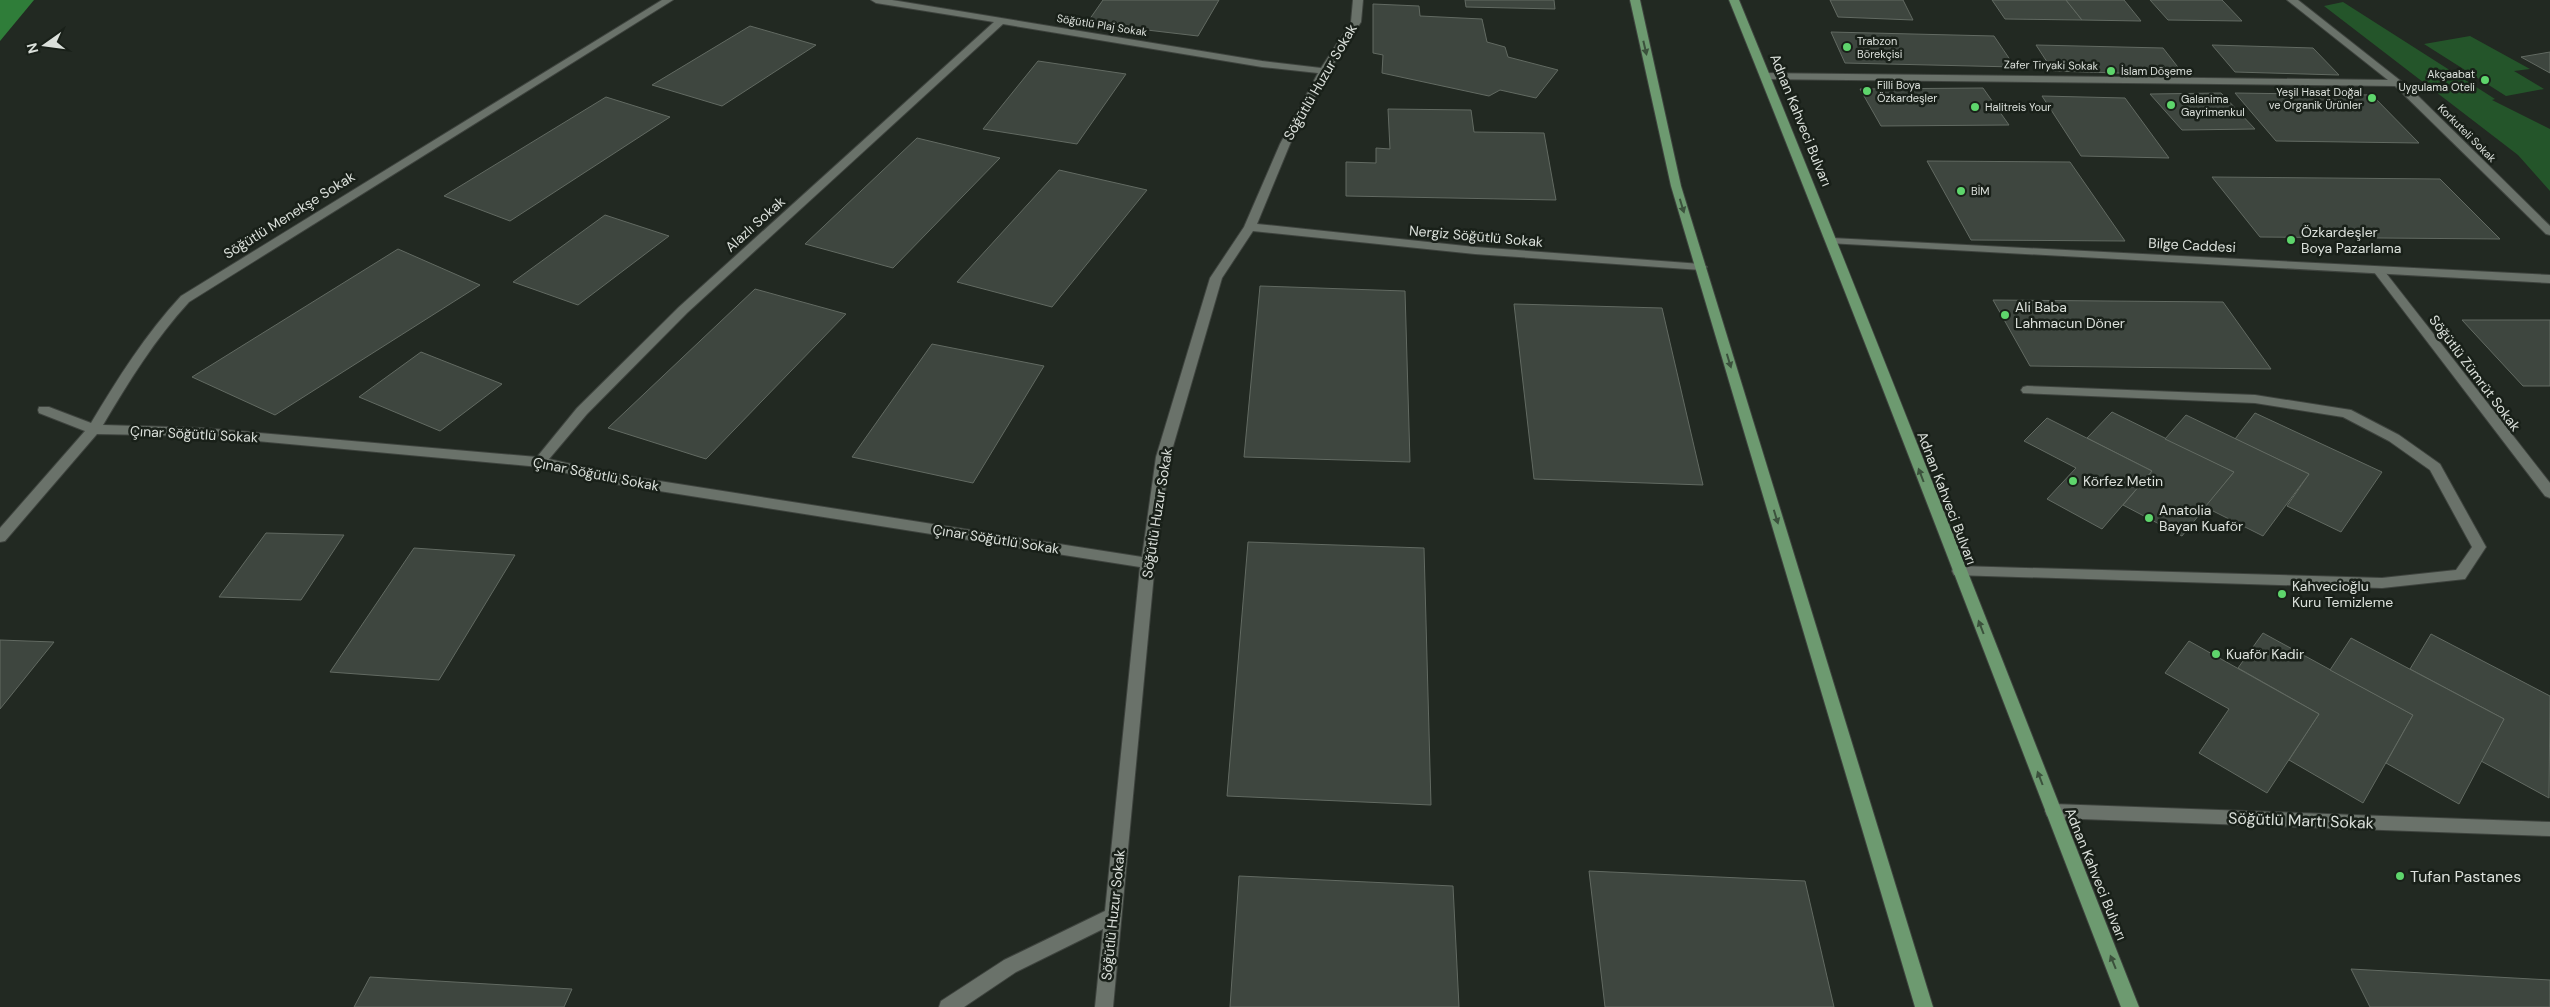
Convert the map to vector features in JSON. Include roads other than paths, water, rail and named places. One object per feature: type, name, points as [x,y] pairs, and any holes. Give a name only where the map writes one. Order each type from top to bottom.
[{"type":"highway","points":[[1635,0],[1676,186],[1924,1007]]},
{"type":"highway","name":"Adnan Kahveci Bulvarı","points":[[1734,0],[1832,241],[2130,1007]]},
{"type":"street","name":"Söğütlü Menekşe Sokak","points":[[0,538],[94,429],[128,373],[160,326],[184,299],[668,0]]},
{"type":"street","name":"Söğütlü Plaj Sokak","points":[[876,0],[1262,64],[1324,71]]},
{"type":"street","name":"Söğütlü Huzur Sokak","points":[[1104,1007],[1148,563],[1163,457],[1216,278],[1250,227],[1285,144],[1324,71],[1348,38],[1356,22],[1358,0]]},
{"type":"street","name":"Korkuteli Sokak","points":[[2292,0],[2397,83],[2550,232]]},
{"type":"street","name":"Alazlı Sokak","points":[[540,462],[582,411],[683,310],[1002,20]]},
{"type":"street","name":"Zafer Tiryaki Sokak","points":[[1765,76],[2397,83]]},
{"type":"street","name":"Nergiz Söğütlü Sokak","points":[[1250,227],[1397,244],[1577,261],[1701,267]]},
{"type":"street","name":"Bilge Caddesi","points":[[1832,241],[2550,279]]},
{"type":"street","name":"Söğütlü Zümrüt Sokak","points":[[2378,270],[2550,493]]},
{"type":"street","points":[[1959,571],[2382,583],[2460,575],[2479,547],[2435,468],[2394,438],[2346,413],[2255,399],[2028,390]]},
{"type":"street","name":"Çınar Söğütlü Sokak","points":[[44,410],[94,429],[203,432],[540,462],[615,479],[1148,563]]},
{"type":"street","name":"Söğütlü Martı Sokak","points":[[2053,811],[2550,829]]},
{"type":"street","points":[[948,1007],[1010,966],[1112,916]]},
{"type":"place","name":"Trabzon Börekçisi","points":[[1847,47]]},
{"type":"place","name":"İslam Döşeme","points":[[2111,71]]},
{"type":"place","name":"Akçaabat Uygulama Oteli","points":[[2485,80]]},
{"type":"place","name":"Filli Boya Özkardeşler","points":[[1867,91]]},
{"type":"place","name":"Yeşil Hasat Doğal ve Organik Ürünler","points":[[2372,98]]},
{"type":"place","name":"Galanima Gayrimenkul","points":[[2171,105]]},
{"type":"place","name":"Halitreis Your","points":[[1975,107]]},
{"type":"place","name":"BİM","points":[[1961,191]]},
{"type":"place","name":"Özkardeşler Boya Pazarlama","points":[[2291,240]]},
{"type":"place","name":"Ali Baba Lahmacun Döner","points":[[2005,315]]},
{"type":"place","name":"Körfez Metin","points":[[2073,481]]},
{"type":"place","name":"Anatolia Bayan Kuaför","points":[[2149,518]]},
{"type":"place","name":"Kahvecioğlu Kuru Temizleme","points":[[2282,594]]},
{"type":"place","name":"Kuaför Kadir","points":[[2216,654]]},
{"type":"place","name":"Tufan Pastanes","points":[[2400,876]]}]
